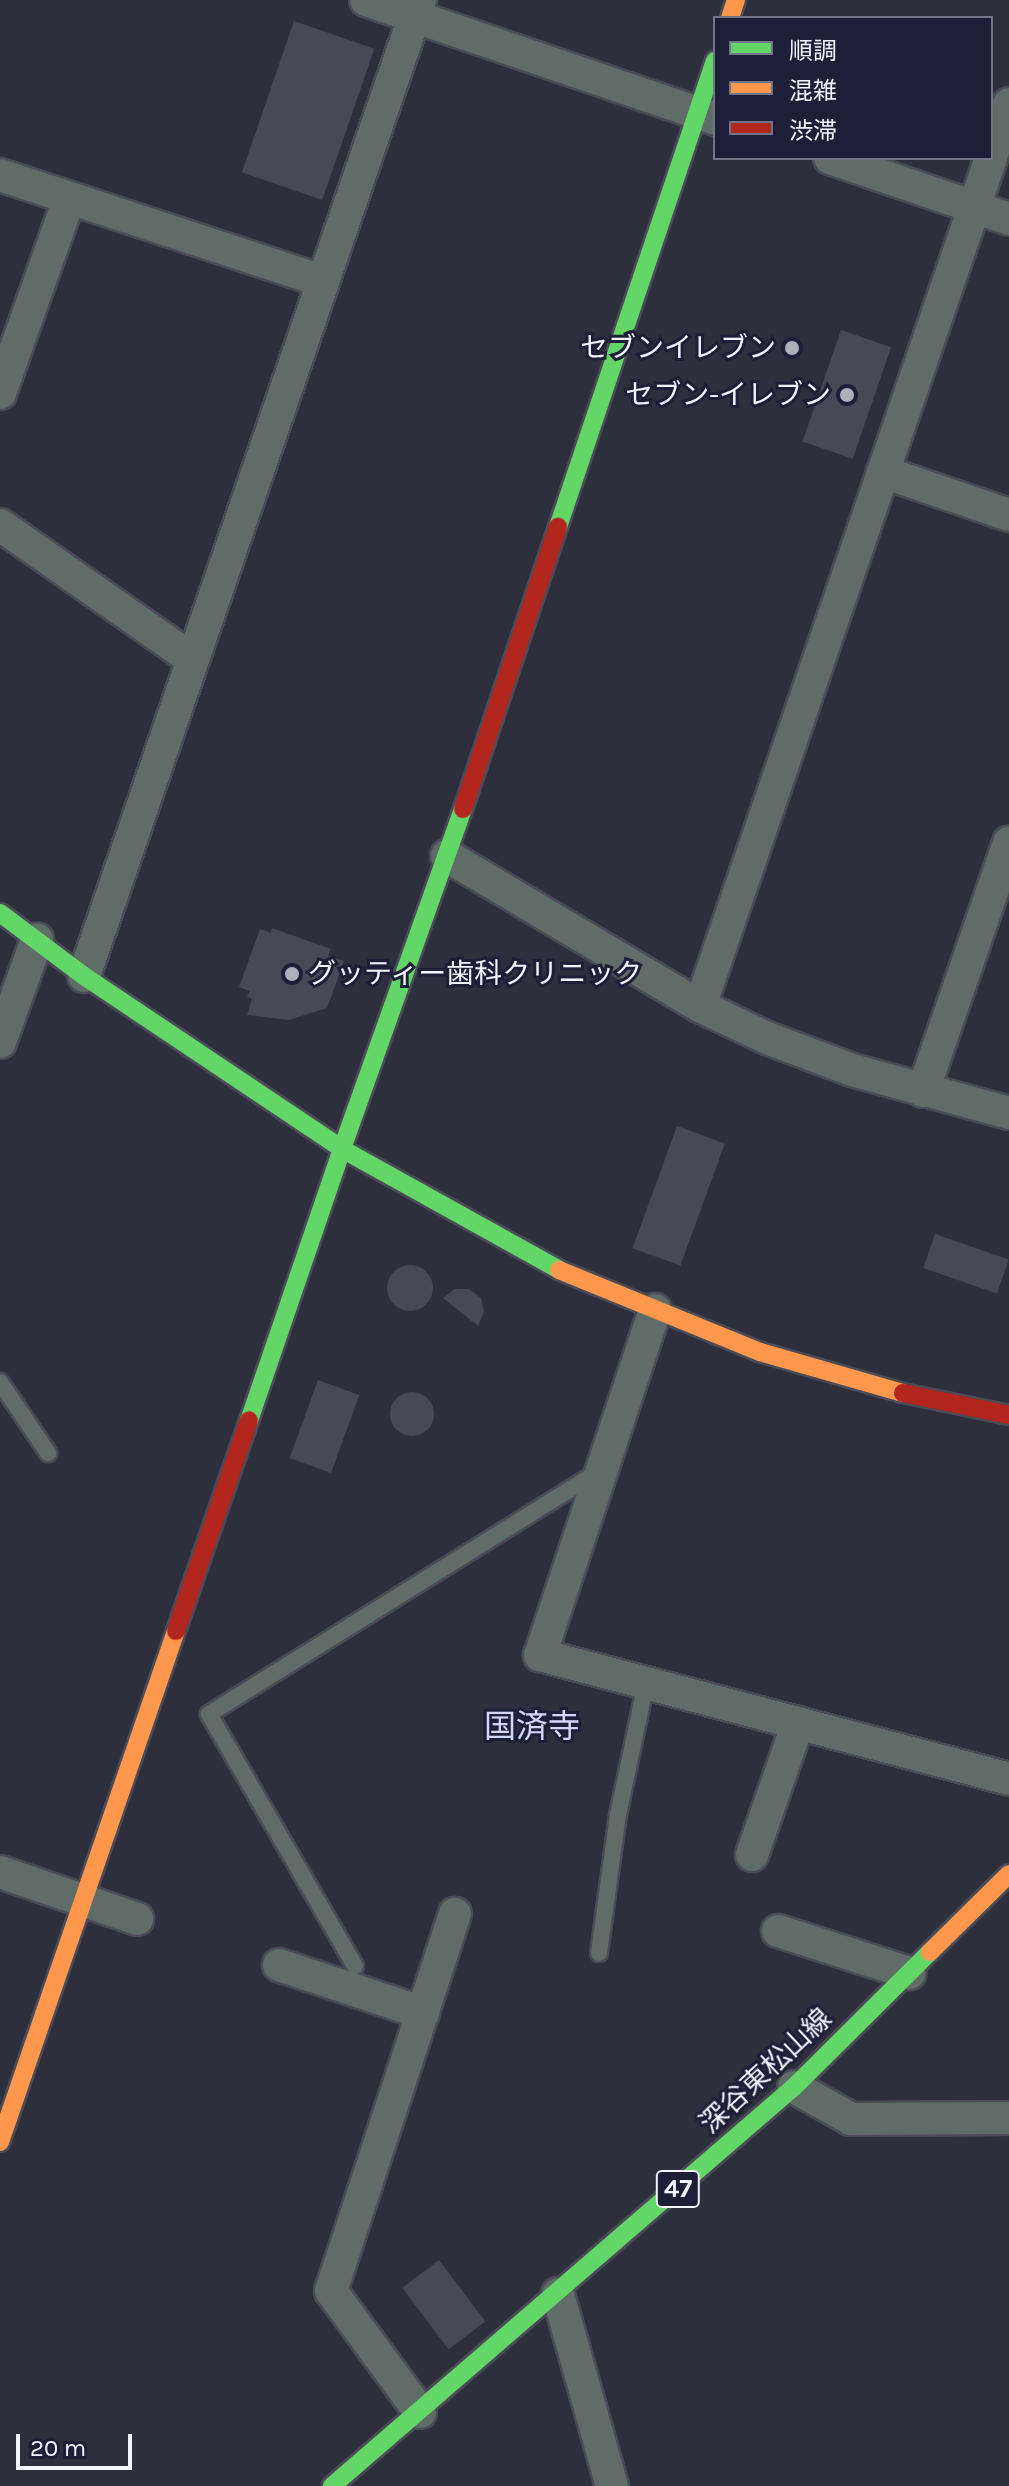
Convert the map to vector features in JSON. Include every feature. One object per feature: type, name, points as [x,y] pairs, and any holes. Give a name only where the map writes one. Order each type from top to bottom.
[{"type":"street","points":[[366,0],[417,8],[706,116]]},
{"type":"street","points":[[84,976],[417,8]]},
{"type":"street","points":[[0,2142],[342,1149],[706,116],[713,73]]},
{"type":"street","points":[[993,151],[1009,104]]},
{"type":"street","points":[[836,160],[1009,219]]},
{"type":"street","points":[[700,1006],[990,160]]},
{"type":"street","points":[[0,175],[322,281]]},
{"type":"street","points":[[0,393],[69,199]]},
{"type":"street","points":[[883,472],[1009,515]]},
{"type":"street","points":[[0,525],[192,659]]},
{"type":"street","points":[[923,1091],[1009,842]]},
{"type":"street","points":[[447,856],[700,1006],[837,1065],[1009,1113]]},
{"type":"street","points":[[0,913],[84,976],[342,1149],[539,1262],[760,1352],[877,1388],[1009,1415]]},
{"type":"street","points":[[0,1042],[37,940]]},
{"type":"street","points":[[655,1310],[540,1655],[1009,1779]]},
{"type":"street","points":[[752,1855],[798,1723]]},
{"type":"street","points":[[0,1872],[137,1919]]},
{"type":"street","name":"深谷東松山線","points":[[332,2486],[558,2294],[794,2087],[1009,1874]]},
{"type":"street","points":[[420,2412],[331,2291],[455,1914]]},
{"type":"street","points":[[778,1931],[909,1973]]},
{"type":"street","points":[[279,1965],[423,2013]]},
{"type":"street","points":[[794,2087],[851,2119],[1009,2118]]},
{"type":"street","points":[[558,2294],[612,2486]]},
{"type":"lane","points":[[0,1382],[48,1453]]},
{"type":"lane","points":[[355,1966],[209,1714],[602,1470]]},
{"type":"lane","points":[[599,1953],[618,1815],[646,1683]]},
{"type":"building","points":[[294,21],[374,49],[322,200],[242,172]]},
{"type":"building","name":"セブン-イレブン","points":[[841,330],[891,347],[853,459],[803,442]]},
{"type":"building","name":"グッティー歯科クリニック","points":[[272,928],[331,949],[328,956],[344,961],[327,1008],[289,1020],[247,1015],[252,999],[247,997],[250,991],[239,987],[260,929],[271,933]]},
{"type":"building","points":[[677,1126],[725,1143],[680,1266],[633,1248]]},
{"type":"building","points":[[935,1234],[1009,1259],[997,1293],[923,1268]]},
{"type":"building","points":[[410,1265],[426,1272],[433,1288],[426,1304],[410,1311],[394,1304],[387,1288],[394,1272]]},
{"type":"building","points":[[455,1289],[469,1289],[481,1298],[484,1312],[478,1326],[443,1298]]},
{"type":"building","points":[[318,1380],[359,1395],[331,1473],[290,1458]]},
{"type":"building","points":[[412,1392],[428,1398],[434,1414],[428,1430],[412,1436],[396,1430],[390,1414],[396,1398]]},
{"type":"building","points":[[439,2260],[485,2321],[449,2349],[402,2288]]},
{"type":"traffic: fast","points":[[558,527],[713,67]]},
{"type":"traffic: fast","points":[[463,809],[342,1149],[559,1270]]},
{"type":"traffic: fast","points":[[0,913],[84,976],[342,1149],[249,1420]]},
{"type":"traffic: fast","points":[[332,2486],[794,2087],[930,1952]]},
{"type":"traffic: slow","points":[[731,16],[736,0]]},
{"type":"traffic: slow","points":[[559,1270],[760,1352],[903,1393]]},
{"type":"traffic: slow","points":[[0,2142],[176,1631]]},
{"type":"traffic: slow","points":[[930,1952],[1009,1874]]},
{"type":"traffic: jam","points":[[463,809],[558,527]]},
{"type":"traffic: jam","points":[[903,1393],[1009,1415]]},
{"type":"traffic: jam","points":[[176,1631],[249,1420]]},
{"type":"place","name":"セブンイレブン","points":[[792,348]]},
{"type":"place","name":"セブン-イレブン","points":[[847,395]]},
{"type":"place","name":"グッティー歯科クリニック","points":[[292,974]]},
{"type":"district","name":"国済寺","points":[[532,1727]]}]
